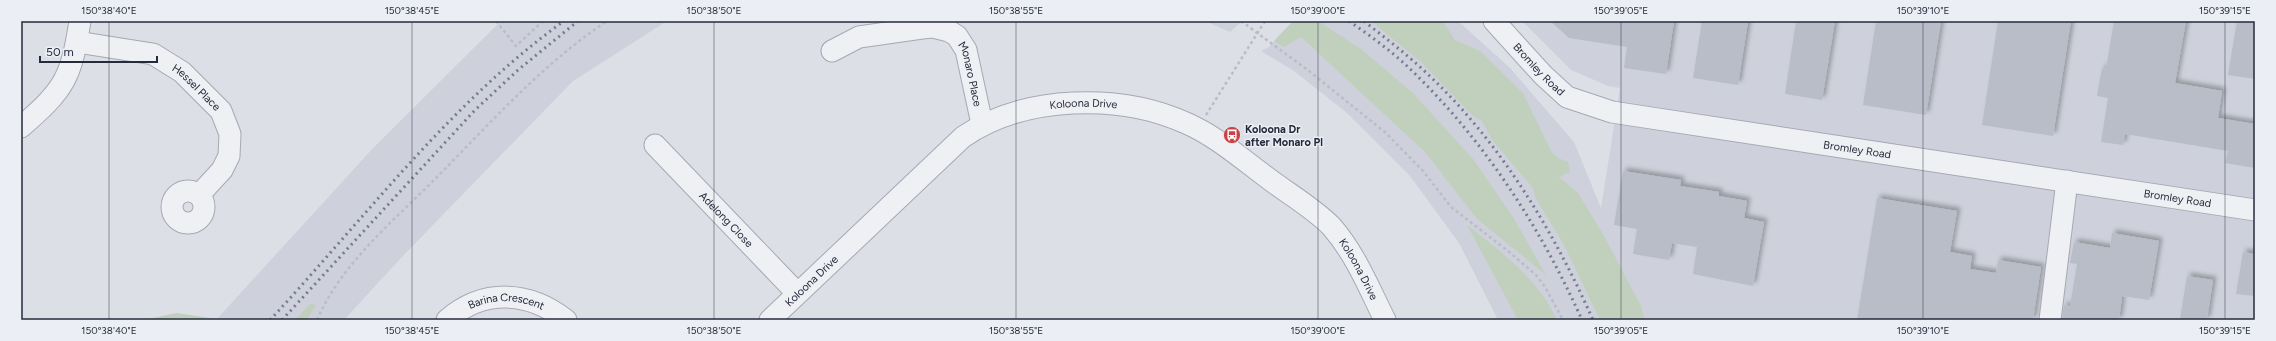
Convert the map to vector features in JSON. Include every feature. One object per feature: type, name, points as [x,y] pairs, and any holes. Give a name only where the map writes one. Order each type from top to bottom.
[{"type":"street","points":[[21,127],[46,105],[62,87],[72,66],[80,21]]},
{"type":"street","name":"Bromley Road","points":[[1494,21],[1543,75],[1567,97],[1590,106],[1612,112],[2255,210]]},
{"type":"street","name":"Monaro Place","points":[[832,51],[859,37],[922,28],[942,28],[949,31],[957,36],[966,50],[982,124]]},
{"type":"street","name":"Hessel Place","points":[[77,42],[138,51],[159,57],[182,72],[221,110],[230,134],[229,156],[222,170],[198,195]]},
{"type":"street","name":"Koloona Drive","points":[[770,320],[952,145],[982,124],[1000,116],[1052,106],[1103,103],[1148,110],[1175,118],[1197,128],[1308,207],[1331,226],[1354,260],[1385,320]]},
{"type":"street","name":"Adelong Close","points":[[655,145],[797,293]]},
{"type":"street","points":[[2050,320],[2067,181]]},
{"type":"street","name":"Barina Crescent","points":[[447,320],[474,304],[500,298],[514,298],[540,303],[566,320]]},
{"type":"path","points":[[496,21],[516,46],[543,21]]},
{"type":"path","points":[[317,320],[324,305],[358,257],[538,76],[588,34],[607,21]]},
{"type":"path","points":[[1240,21],[1309,71],[1386,133],[1423,171],[1451,207],[1508,251],[1536,275],[1545,287],[1563,320]]},
{"type":"path","points":[[1197,128],[1265,21]]},
{"type":"shaded area","points":[[501,21],[667,21],[573,81],[400,259],[344,320],[216,320],[374,147]]},
{"type":"shaded area","points":[[1205,21],[1242,21],[1230,32]]},
{"type":"shaded area","points":[[1293,21],[1458,21],[1510,68],[1574,142],[1601,208],[1620,88],[1608,86],[1571,70],[1522,21],[2255,21],[2255,320],[1498,320],[1459,243],[1410,176],[1347,113],[1294,71],[1261,51],[1269,47]]},
{"type":"green space","points":[[1293,21],[1318,21],[1361,49],[1413,93],[1473,159],[1513,217],[1546,275],[1476,218],[1426,153],[1301,37],[1284,47],[1274,41]]},
{"type":"green space","points":[[1371,21],[1443,21],[1455,40],[1480,51],[1523,93],[1551,151],[1558,158],[1568,162],[1570,172],[1559,177],[1578,193],[1603,234],[1641,306],[1645,320],[1600,320],[1563,243],[1536,199],[1533,188],[1492,140],[1482,121],[1473,116],[1422,63]]},
{"type":"green space","points":[[1467,225],[1518,267],[1540,292],[1557,320],[1518,320]]},
{"type":"green space","points":[[310,304],[316,305],[307,320],[295,320]]},
{"type":"green space","points":[[177,313],[216,319],[143,320]]},
{"type":"building","points":[[1550,21],[1674,21],[1666,74],[1624,68],[1627,47],[1569,38]]},
{"type":"building","points":[[1702,21],[1748,21],[1738,85],[1693,78]]},
{"type":"building","points":[[1796,21],[1835,21],[1822,100],[1785,94]]},
{"type":"building","points":[[1876,21],[1941,21],[1926,115],[1863,105]]},
{"type":"building","points":[[1998,21],[2071,21],[2053,136],[1982,125]]},
{"type":"building","points":[[2114,21],[2186,21],[2175,83],[2222,91],[2218,118],[2255,124],[2255,168],[2225,163],[2228,151],[2125,134],[2123,145],[2101,142],[2108,98],[2097,96],[2102,68],[2106,69]]},
{"type":"building","points":[[2237,21],[2255,21],[2255,79],[2228,75]]},
{"type":"building","points":[[1623,171],[1681,180],[1680,186],[1719,192],[1719,196],[1747,201],[1744,218],[1764,222],[1753,286],[1693,274],[1697,247],[1672,243],[1669,260],[1633,254],[1637,229],[1614,225]]},
{"type":"building","points":[[1877,198],[1957,211],[1950,252],[1972,256],[1970,269],[1996,273],[1998,260],[2041,267],[2033,320],[1857,320]]},
{"type":"building","points":[[2112,233],[2159,241],[2149,300],[2122,296],[2119,320],[2062,320],[2064,305],[2070,306],[2077,264],[2070,263],[2074,242],[2110,248]]},
{"type":"building","points":[[2243,252],[2255,254],[2255,296],[2236,294]]},
{"type":"building","points":[[2187,276],[2213,280],[2207,320],[2180,319]]},
{"type":"railway","points":[[270,320],[410,163],[446,125],[523,53],[564,21]]},
{"type":"railway","points":[[282,320],[475,110],[518,70],[578,21]]},
{"type":"railway","points":[[1349,21],[1372,37],[1407,66],[1460,122],[1507,184],[1528,217],[1582,320]]},
{"type":"railway","points":[[1364,21],[1411,59],[1440,86],[1468,116],[1493,147],[1538,213],[1558,248],[1593,320]]},
{"type":"place","name":"Koloona Dr after Monaro Pl","points":[[1232,135]]}]
